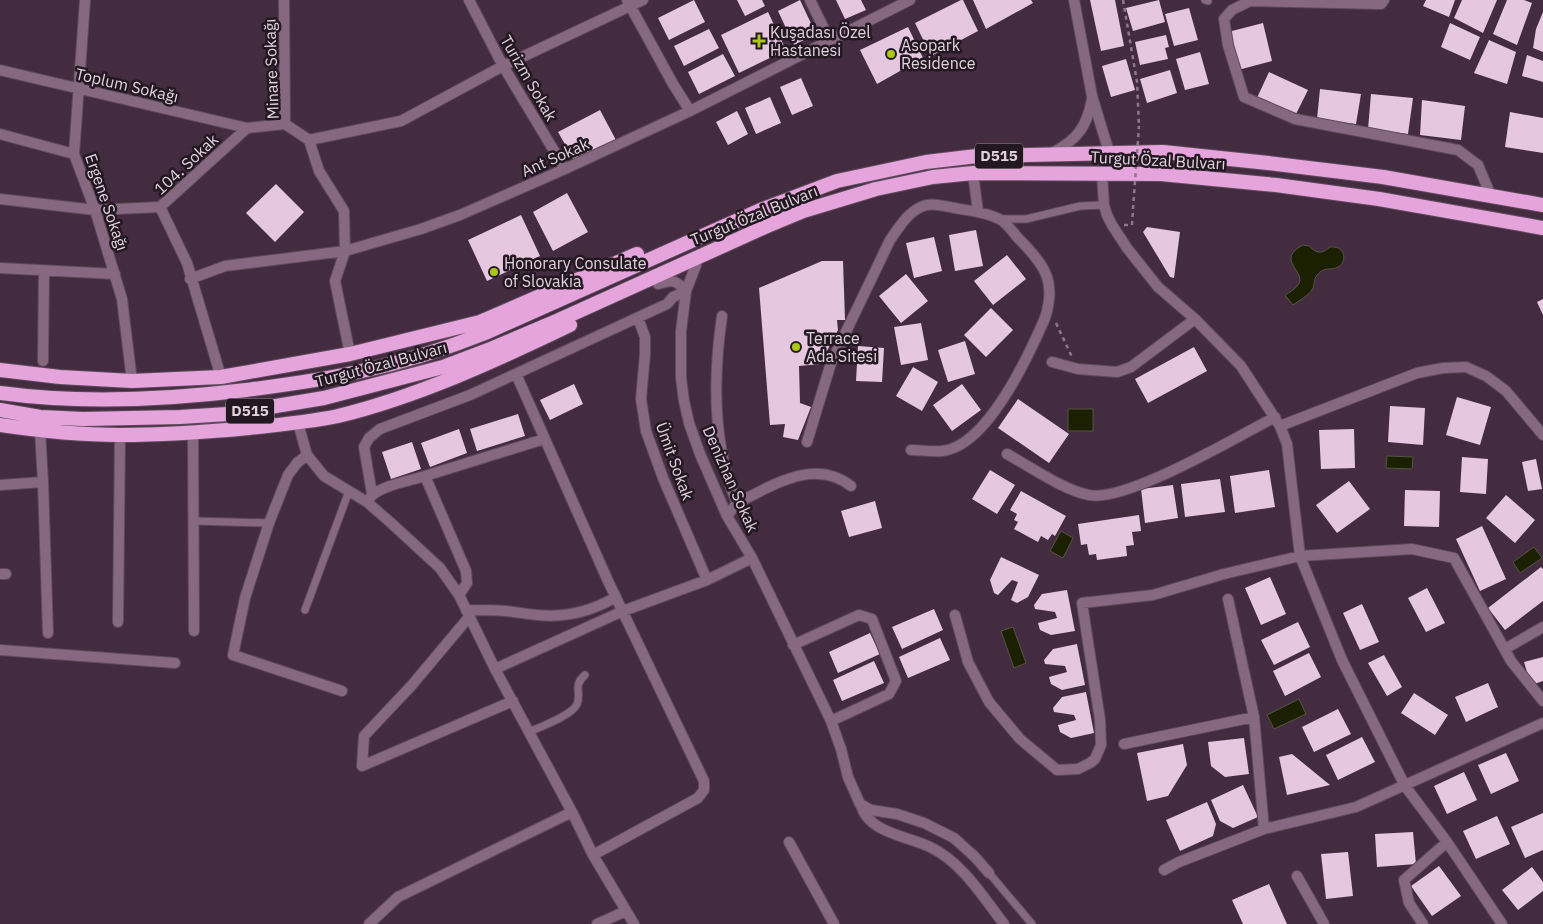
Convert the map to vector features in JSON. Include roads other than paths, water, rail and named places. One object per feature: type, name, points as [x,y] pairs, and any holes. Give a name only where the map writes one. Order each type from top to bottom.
[{"type":"highway","name":"Turgut Özal Bulvarı","points":[[0,393],[28,397],[81,400],[191,396],[361,372],[445,349],[485,333],[763,209],[837,181],[926,162],[977,156],[1163,152],[1383,177],[1543,205]]},
{"type":"highway","name":"Turgut Özal Bulvarı","points":[[0,410],[40,417],[83,419],[180,418],[235,413],[324,398],[443,367],[493,348],[803,211],[876,188],[933,177],[973,173],[1161,174],[1276,185],[1379,199],[1543,228]]},
{"type":"highway","points":[[0,370],[60,377],[132,381],[221,376],[350,354],[480,322],[728,214],[755,204],[837,181]]},
{"type":"highway","points":[[0,426],[40,431],[120,435],[193,433],[298,423],[348,413],[396,398],[497,359],[658,284],[767,226]]},
{"type":"street","name":"Ergene Sokağı","points":[[85,0],[74,154],[95,210],[122,299],[132,381]]},
{"type":"street","name":"Minare Sokağı","points":[[284,0],[285,124],[309,140]]},
{"type":"street","name":"Turizm Sokak","points":[[469,0],[504,66],[565,169]]},
{"type":"street","points":[[350,354],[335,281],[345,251],[344,211],[319,171],[309,140],[401,120],[629,3],[643,0]]},
{"type":"street","points":[[810,0],[830,41]]},
{"type":"street","name":"Ant Sokak","points":[[190,279],[225,266],[345,251],[453,218],[690,111],[910,0]]},
{"type":"street","points":[[1074,0],[1092,96],[1109,152]]},
{"type":"street","points":[[1384,0],[1381,4],[1250,1],[1232,10],[1224,20],[1228,45],[1244,97],[1295,119],[1458,150],[1478,164],[1491,196]]},
{"type":"street","points":[[629,3],[673,84],[690,111]]},
{"type":"street","name":"Toplum Sokağı","points":[[0,70],[247,128]]},
{"type":"street","points":[[1051,154],[1067,145],[1081,131],[1089,114],[1092,96]]},
{"type":"street","points":[[247,128],[285,124]]},
{"type":"street","name":"104. Sokak","points":[[221,376],[186,263],[160,207],[247,128]]},
{"type":"street","points":[[0,134],[74,154]]},
{"type":"street","points":[[973,173],[978,212]]},
{"type":"street","points":[[1102,174],[1104,205],[1112,225],[1140,266],[1158,287],[1242,366],[1278,421],[1287,444],[1300,556],[1342,660],[1405,786],[1447,842],[1502,924]]},
{"type":"street","points":[[0,200],[95,210],[160,207]]},
{"type":"street","points":[[807,442],[831,363],[890,240],[898,229],[912,213],[922,206],[931,204],[978,212],[1000,219],[1033,253],[1046,272],[1050,286],[1048,308],[1041,328],[1009,389],[986,423],[958,446],[942,452],[911,450]]},
{"type":"street","name":"Denizhan Sokak","points":[[696,265],[686,291],[680,350],[684,401],[689,423],[700,454],[728,516],[752,558],[831,721],[841,749],[848,778],[863,813],[885,830],[897,836],[929,846],[946,857],[966,876],[1004,924]]},
{"type":"street","points":[[0,268],[115,274]]},
{"type":"street","points":[[43,361],[44,271]]},
{"type":"street","points":[[370,498],[364,447],[369,438],[380,429],[470,395],[638,318],[667,304],[673,297],[686,291],[678,283],[671,280],[658,284]]},
{"type":"street","points":[[722,316],[715,381],[723,460],[727,481],[737,503]]},
{"type":"street","name":"Ümit Sokak","points":[[638,318],[644,337],[645,354],[641,399],[646,431],[663,478],[707,580]]},
{"type":"street","points":[[1052,362],[1078,369],[1117,372],[1124,370],[1131,367],[1195,320]]},
{"type":"street","points":[[1007,454],[1076,492],[1090,496],[1104,496],[1118,493],[1175,469],[1278,421],[1417,372],[1466,367],[1486,376],[1506,392],[1543,435]]},
{"type":"street","points":[[516,374],[616,597],[704,781],[704,790],[698,798],[593,856]]},
{"type":"street","points":[[298,423],[308,455],[324,476],[349,491],[370,498],[440,568],[459,595],[593,856],[634,924]]},
{"type":"street","points":[[40,431],[44,482],[48,633]]},
{"type":"street","points":[[193,433],[194,631]]},
{"type":"street","points":[[118,622],[120,435]]},
{"type":"street","points":[[370,498],[388,487],[540,440]]},
{"type":"street","points":[[308,455],[297,463],[288,475],[269,523],[246,598],[233,655],[342,690]]},
{"type":"street","points":[[728,516],[737,503],[783,481],[802,475],[819,474],[840,478],[851,486]]},
{"type":"street","points":[[425,476],[466,570],[467,583],[459,595]]},
{"type":"street","points":[[0,484],[44,482]]},
{"type":"street","points":[[955,615],[968,662],[989,702],[1020,739],[1057,770],[1078,769],[1095,759],[1101,745],[1100,720],[1082,603],[1153,595],[1224,574],[1300,556],[1412,549],[1454,558],[1511,662],[1543,701]]},
{"type":"street","points":[[496,669],[623,611],[707,580],[752,558]]},
{"type":"street","points":[[512,701],[362,766],[364,736],[412,685],[468,614],[507,611],[537,615],[573,614],[589,610],[616,597]]},
{"type":"street","points":[[1228,598],[1254,717],[1264,829]]},
{"type":"street","points":[[793,644],[859,615],[872,619],[896,681],[889,694],[831,721]]},
{"type":"street","points":[[1505,649],[1543,627]]},
{"type":"street","points":[[0,650],[175,663]]},
{"type":"street","points":[[1124,744],[1254,717]]},
{"type":"street","points":[[1164,870],[1179,862],[1264,829],[1356,807],[1543,723]]},
{"type":"street","points":[[860,804],[871,810],[896,814],[924,824],[954,838],[975,856],[989,873]]},
{"type":"street","points":[[372,923],[398,897],[572,812]]},
{"type":"street","points":[[789,842],[834,924]]},
{"type":"street","points":[[1423,924],[1409,903],[1404,880],[1447,842]]},
{"type":"street","points":[[1297,876],[1324,924]]},
{"type":"street","points":[[597,924],[626,911]]},
{"type":"lane","points":[[1000,219],[1026,219],[1080,206],[1104,205]]},
{"type":"lane","points":[[305,610],[349,491]]},
{"type":"lane","points":[[193,521],[269,523]]},
{"type":"lane","points":[[529,732],[572,711],[578,703],[577,690],[579,682],[585,675]]},
{"type":"lane","points":[[989,873],[1032,924]]},
{"type":"place","name":"Kuşadası Özel Hastanesi","points":[[759,41]]},
{"type":"place","name":"Asopark Residence","points":[[891,54]]},
{"type":"place","name":"Honorary Consulate of Slovakia","points":[[494,272]]},
{"type":"place","name":"Terrace Ada Sitesi","points":[[796,347]]}]
